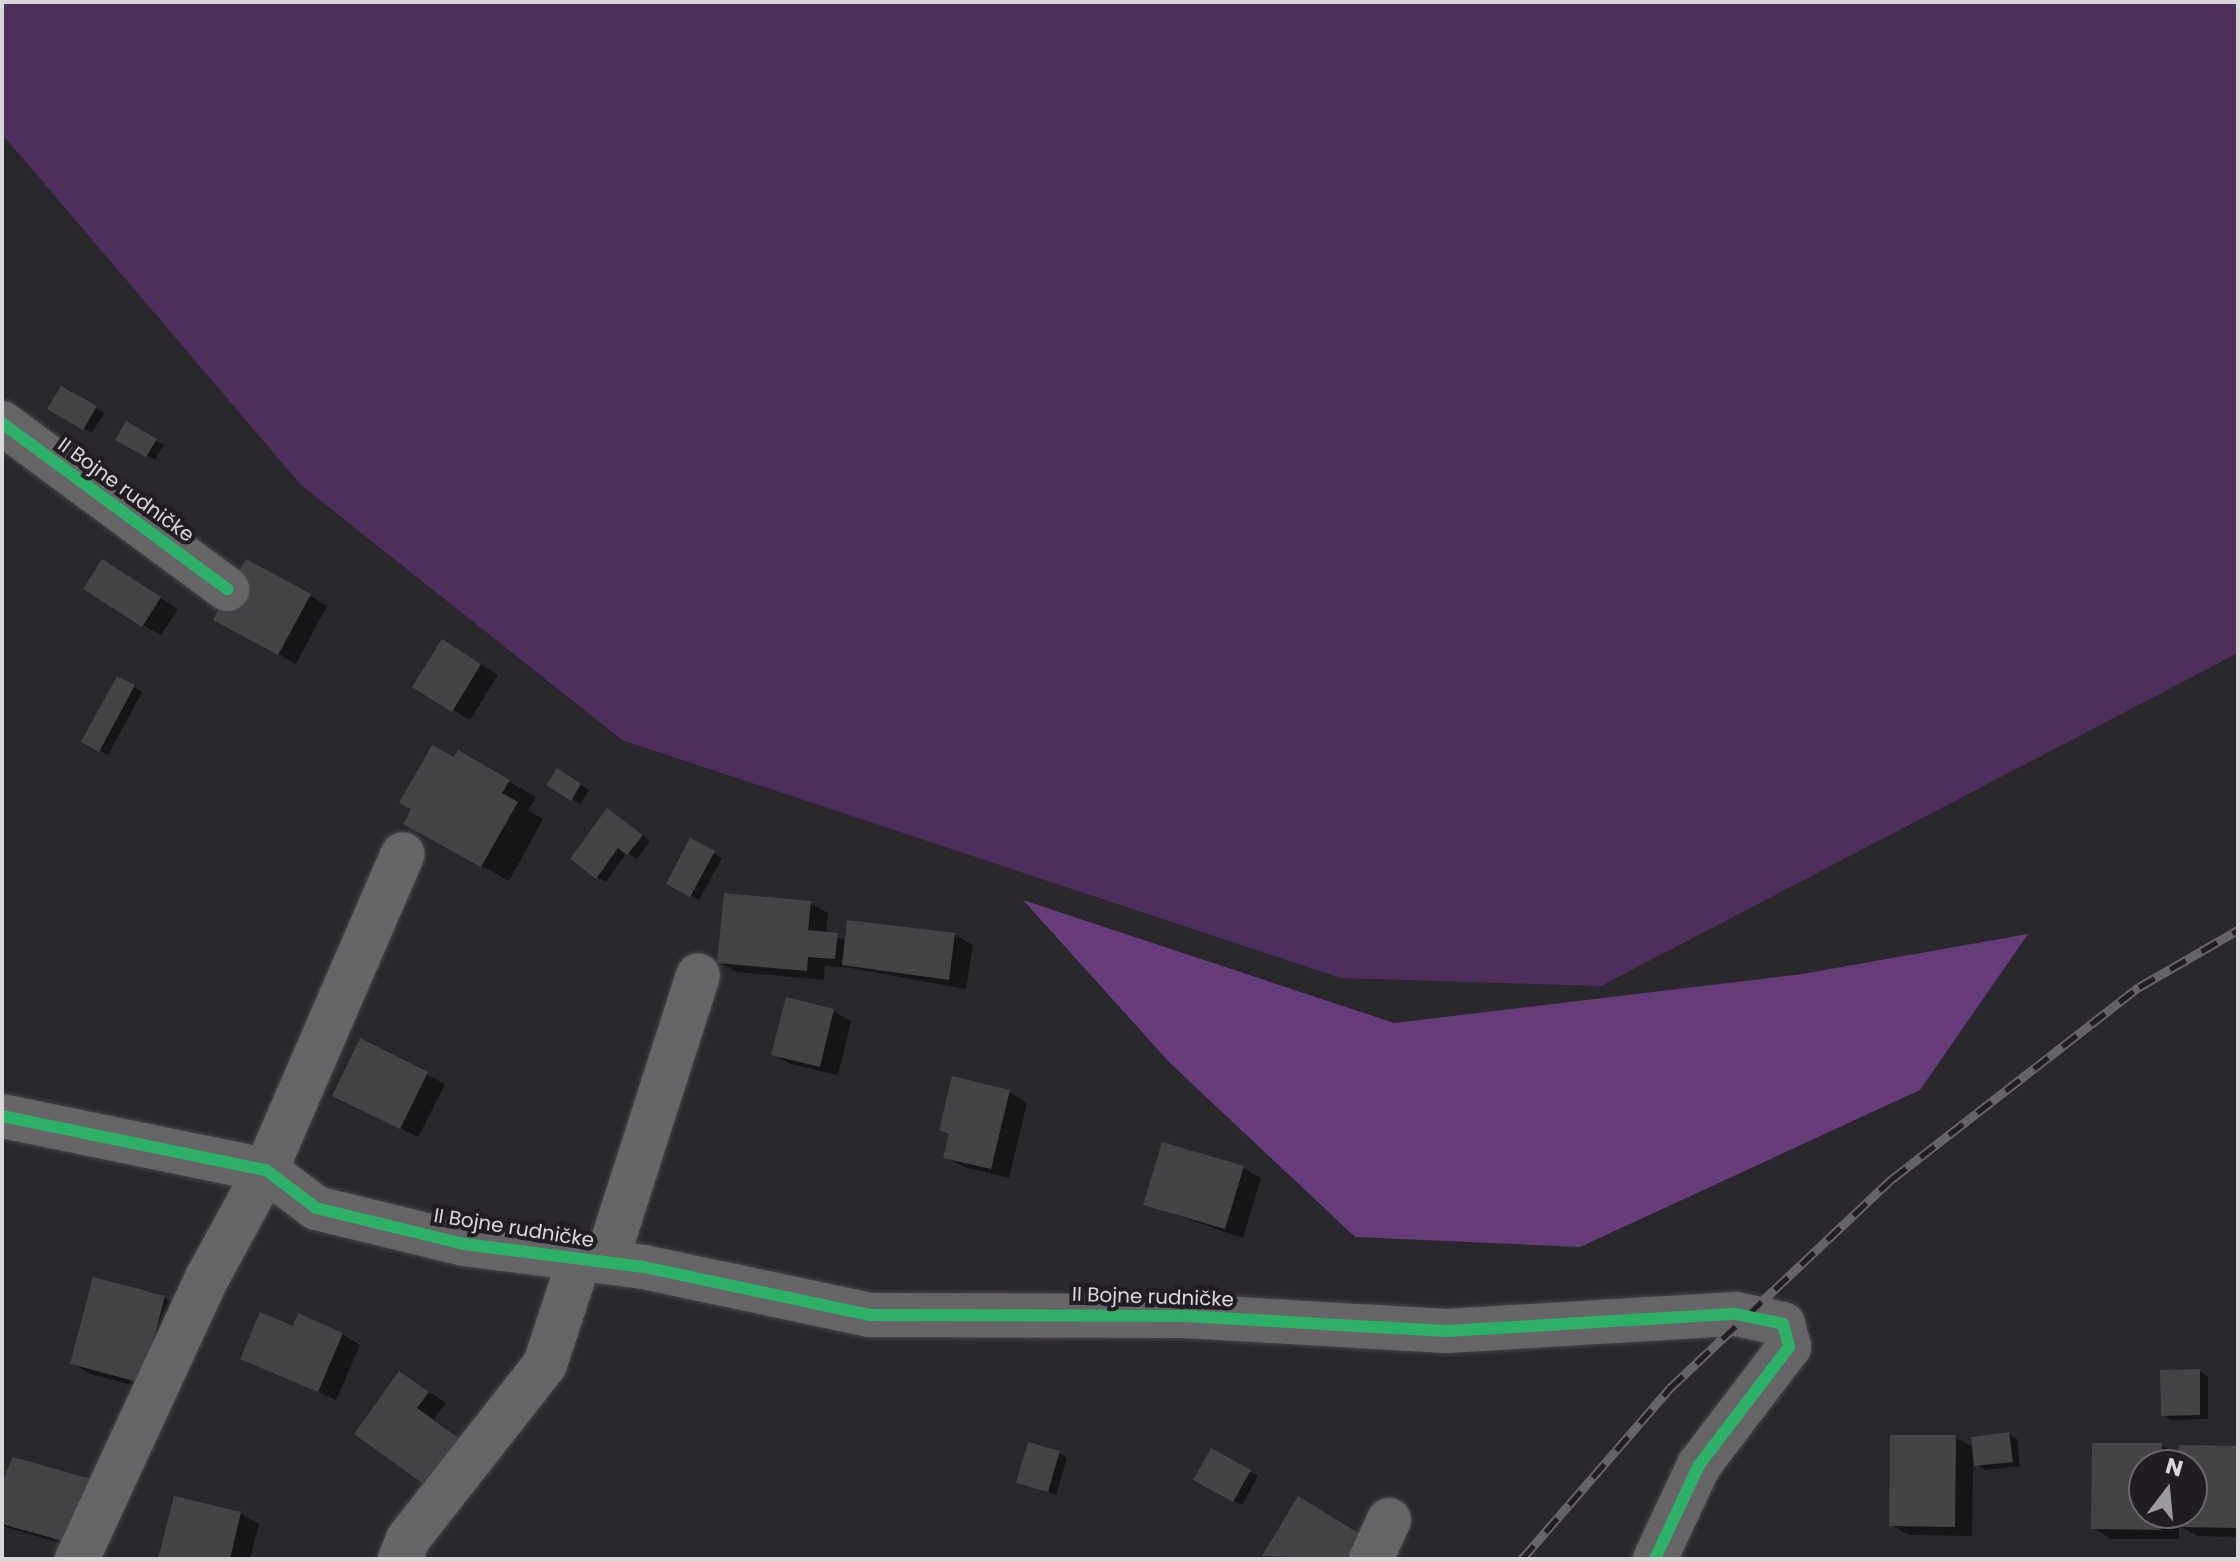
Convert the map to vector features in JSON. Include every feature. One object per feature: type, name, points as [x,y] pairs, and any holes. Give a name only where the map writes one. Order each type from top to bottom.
[{"type":"street","name":"II Bojne rudničke","points":[[2,423],[227,589]]},
{"type":"street","points":[[77,1559],[207,1278],[266,1170],[403,854]]},
{"type":"street","name":"II Bojne rudničke","points":[[400,1559],[408,1539],[545,1364],[592,1262],[698,975]]},
{"type":"street","points":[[2,1116],[266,1170]]},
{"type":"street","name":"II Bojne rudničke","points":[[266,1170],[316,1208],[464,1244],[592,1262],[869,1315],[1185,1316],[1447,1331],[1736,1314],[1783,1324],[1789,1347],[1699,1465],[1656,1559]]},
{"type":"street","points":[[1371,1559],[1389,1520]]},
{"type":"shaded area","points":[[2,2],[2238,2],[2238,653],[1601,986],[1341,978],[622,740],[301,485],[2,134]]},
{"type":"shaded area","points":[[1023,900],[1394,1023],[1802,974],[2028,934],[1920,1090],[1580,1247],[1355,1237],[1170,1063]]},
{"type":"building","points":[[61,386],[97,406],[83,430],[47,409]]},
{"type":"building","points":[[126,421],[157,439],[146,457],[115,440]]},
{"type":"building","points":[[102,559],[161,597],[142,627],[83,589]]},
{"type":"building","points":[[246,559],[311,594],[278,655],[213,620]]},
{"type":"building","points":[[442,639],[481,664],[452,712],[412,687]]},
{"type":"building","points":[[117,676],[135,685],[99,752],[81,742]]},
{"type":"building","points":[[432,745],[454,757],[458,750],[510,780],[502,793],[518,802],[481,867],[403,824],[411,809],[399,803]]},
{"type":"building","points":[[557,768],[581,784],[571,801],[546,785]]},
{"type":"building","points":[[607,808],[643,835],[627,855],[618,848],[596,879],[570,859]]},
{"type":"building","points":[[690,838],[715,851],[690,897],[666,884]]},
{"type":"building","points":[[724,893],[811,901],[808,930],[838,933],[835,959],[808,957],[807,971],[717,963]]},
{"type":"building","points":[[847,920],[955,933],[949,980],[842,965]]},
{"type":"building","points":[[786,997],[834,1009],[820,1067],[771,1055]]},
{"type":"building","points":[[360,1038],[428,1072],[400,1129],[332,1096]]},
{"type":"building","points":[[952,1076],[1010,1090],[991,1169],[943,1158],[949,1134],[939,1130]]},
{"type":"building","points":[[1162,1142],[1244,1166],[1225,1229],[1143,1205]]},
{"type":"building","points":[[93,1277],[165,1296],[142,1383],[70,1364]]},
{"type":"building","points":[[260,1312],[293,1326],[298,1313],[343,1333],[318,1392],[240,1359]]},
{"type":"building","points":[[2200,1369],[2200,1415],[2161,1416],[2160,1370]]},
{"type":"building","points":[[399,1371],[429,1392],[417,1408],[459,1438],[425,1485],[354,1434]]},
{"type":"building","points":[[2009,1432],[2013,1462],[1974,1466],[1971,1437]]},
{"type":"building","points":[[1890,1435],[1956,1435],[1955,1527],[1889,1526]]},
{"type":"building","points":[[1028,1442],[1060,1451],[1048,1492],[1016,1483]]},
{"type":"building","points":[[2092,1443],[2162,1443],[2162,1449],[2128,1449],[2128,1529],[2161,1530],[2091,1529]]},
{"type":"building","points":[[2179,1445],[2238,1446],[2238,1528],[2208,1528],[2208,1449],[2179,1449]]},
{"type":"building","points":[[1211,1448],[1251,1470],[1233,1502],[1193,1480]]},
{"type":"building","points":[[13,1457],[91,1479],[73,1544],[2,1524],[2,1481]]},
{"type":"building","points":[[174,1496],[241,1512],[230,1559],[158,1559]]},
{"type":"building","points":[[1298,1496],[1363,1536],[1349,1559],[1262,1556]]},
{"type":"railway","points":[[1522,1559],[1670,1388],[1892,1179],[2139,987],[2238,930]]},
{"type":"cycle path","points":[[2,423],[227,589]]},
{"type":"cycle path","points":[[2,1116],[266,1170],[316,1208],[464,1244],[644,1267],[869,1315],[1185,1316],[1447,1331],[1736,1314],[1783,1324],[1789,1347],[1699,1465],[1655,1559]]}]
